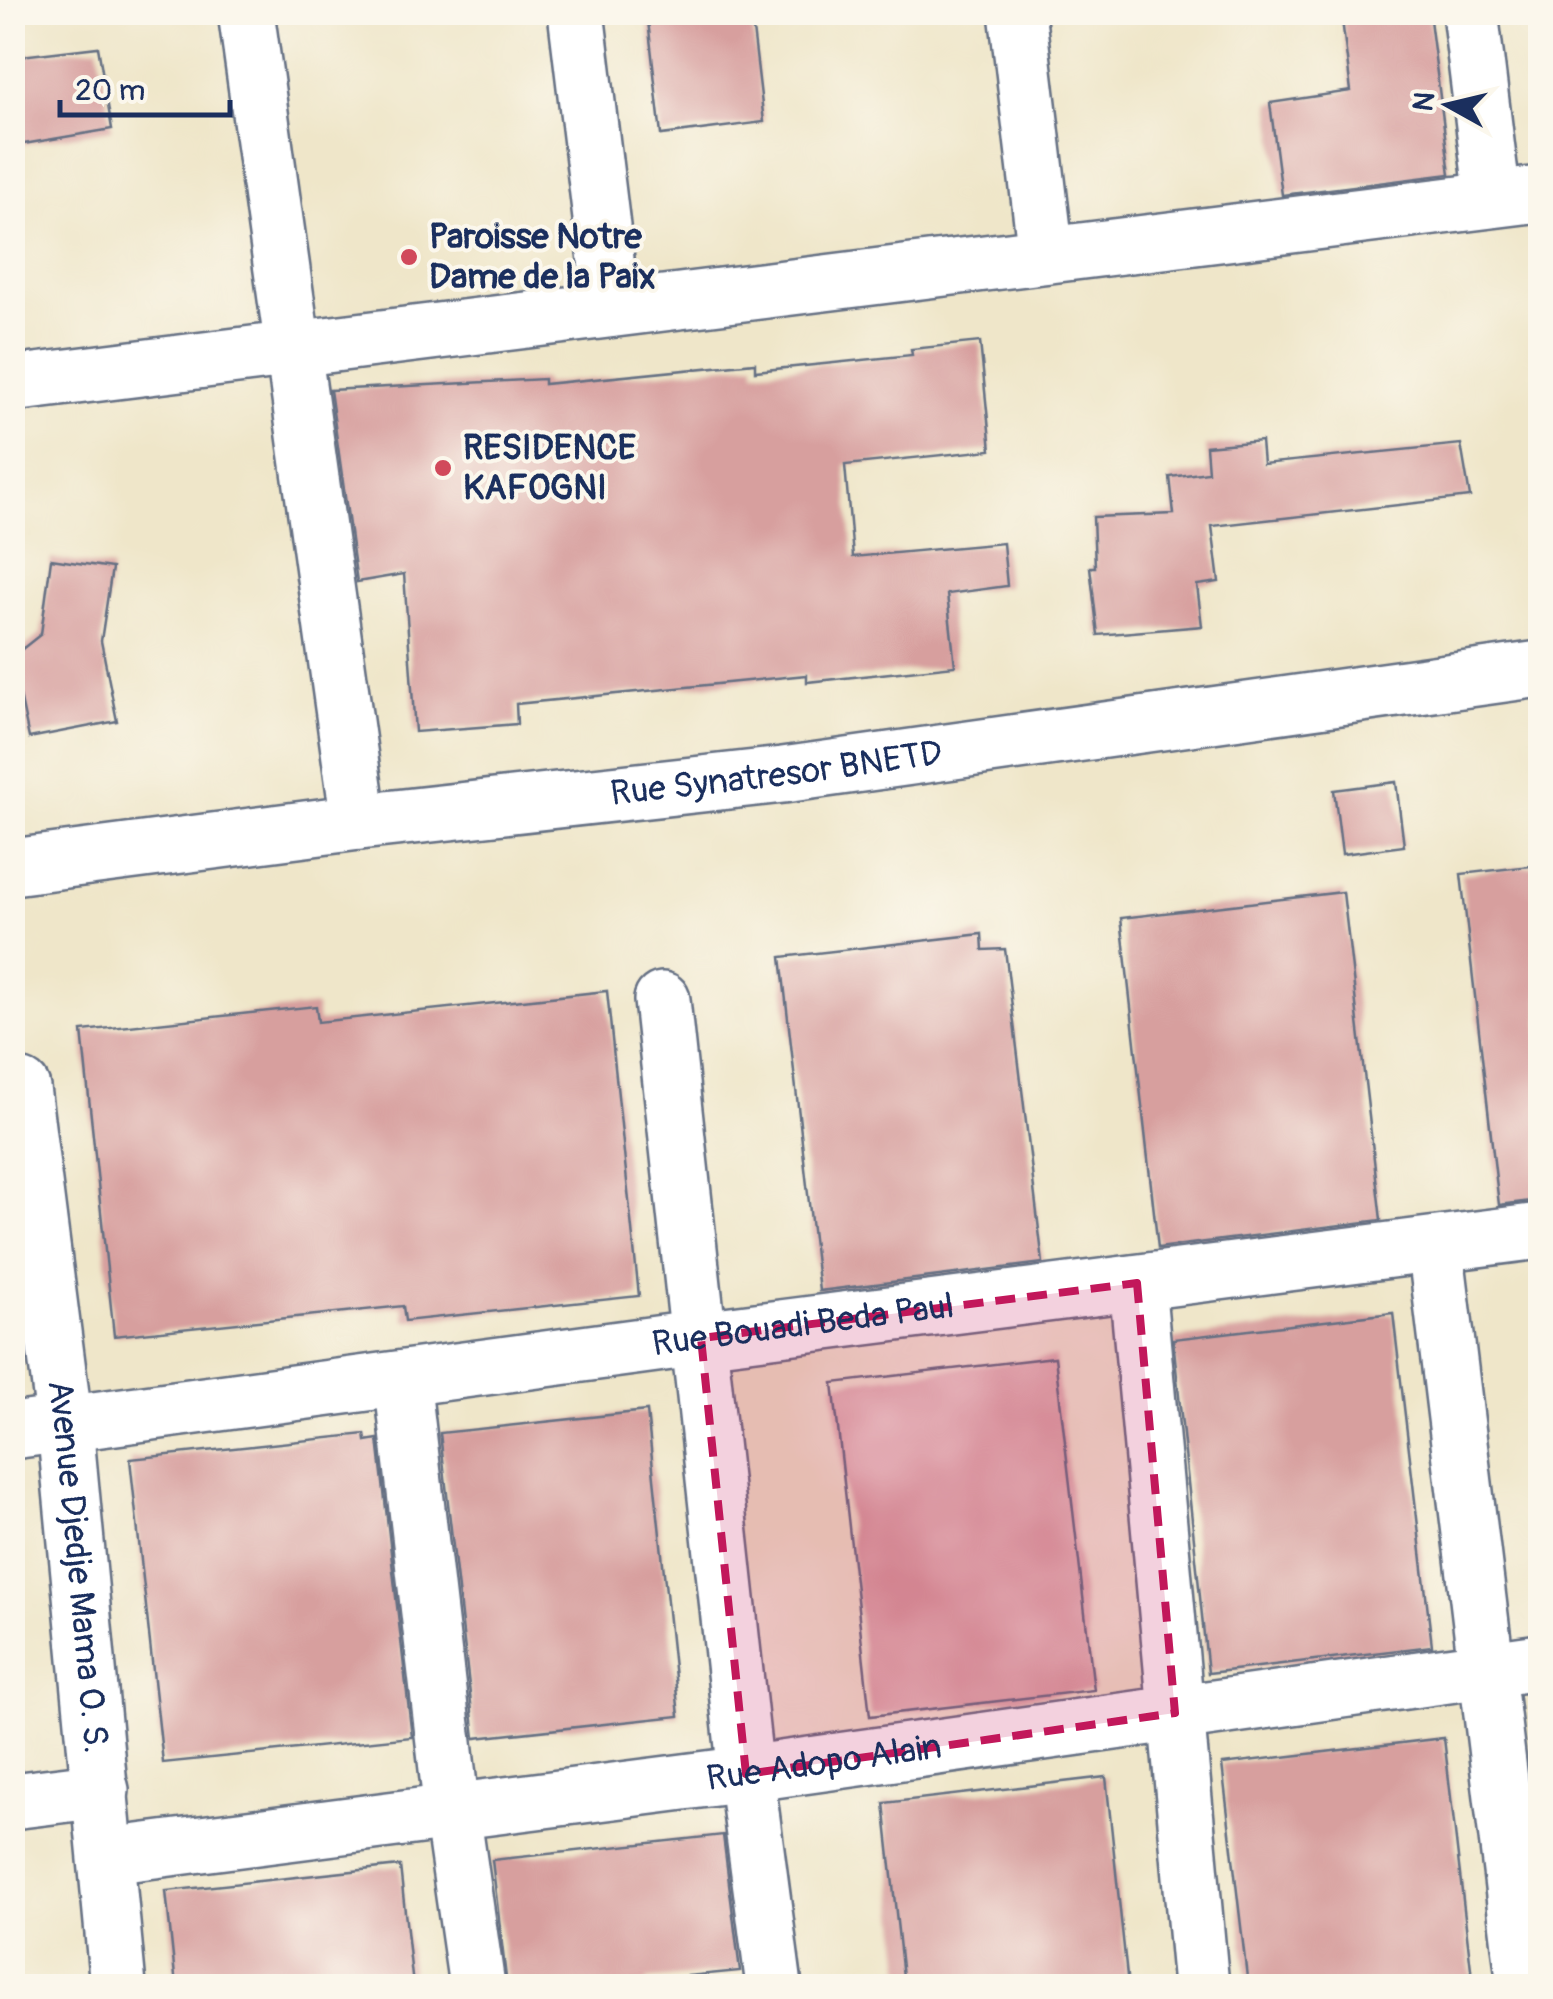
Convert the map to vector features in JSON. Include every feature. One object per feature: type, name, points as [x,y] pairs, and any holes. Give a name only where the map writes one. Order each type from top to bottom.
[{"type":"street","points":[[246,12],[359,822]]},
{"type":"street","points":[[576,12],[612,310]]},
{"type":"street","points":[[1017,12],[1046,256]]},
{"type":"street","points":[[12,384],[1517,196],[1470,12]]},
{"type":"street","name":"Rue Synatresor BNETD","points":[[12,867],[359,822],[802,772],[1540,670]]},
{"type":"street","points":[[662,1000],[746,1774],[774,1986]]},
{"type":"street","name":"Avenue Djedje Mama O. S.","points":[[17,1089],[39,1428],[101,1790],[118,1986]]},
{"type":"street","name":"Rue Bouadi Beda Paul","points":[[39,1428],[701,1338],[1540,1231]]},
{"type":"street","points":[[1435,1245],[1525,1986]]},
{"type":"street","points":[[1137,1283],[1200,1986]]},
{"type":"street","points":[[402,1379],[452,1812],[478,1986]]},
{"type":"street","name":"Rue Adopo Alain","points":[[108,1856],[746,1774],[1540,1662]]},
{"type":"street","points":[[12,1801],[101,1790]]},
{"type":"highlighted area","points":[[1137,1283],[1175,1713],[746,1774],[701,1338]]},
{"type":"building","points":[[647,12],[751,12],[764,122],[661,135]]},
{"type":"building","points":[[1341,12],[1429,12],[1450,174],[1282,195],[1270,103],[1351,91]]},
{"type":"building","points":[[98,47],[112,129],[12,146],[12,57]]},
{"type":"building","points":[[980,342],[991,450],[845,465],[853,557],[1003,543],[1007,586],[947,594],[955,666],[807,682],[807,675],[516,704],[517,724],[415,732],[404,574],[357,582],[330,390],[544,379],[544,384],[755,363],[755,371],[912,355],[911,349]]},
{"type":"building","points":[[1261,441],[1263,464],[1461,444],[1470,497],[1212,526],[1219,582],[1197,585],[1202,626],[1098,635],[1090,567],[1095,567],[1093,517],[1174,514],[1170,477],[1208,472],[1206,446]]},
{"type":"building","points":[[51,559],[112,568],[101,641],[117,721],[29,738],[12,657],[41,634]]},
{"type":"building","points":[[1396,782],[1404,846],[1342,854],[1334,790]]},
{"type":"building","points":[[1540,865],[1540,1200],[1499,1205],[1461,874]]},
{"type":"building","points":[[1343,892],[1381,1220],[1158,1248],[1121,918]]},
{"type":"building","points":[[982,934],[983,950],[1005,949],[1043,1263],[819,1291],[781,957]]},
{"type":"building","points":[[607,991],[639,1296],[405,1321],[403,1306],[114,1336],[82,1031],[316,1006],[318,1022]]},
{"type":"building","points":[[1393,1313],[1432,1646],[1208,1673],[1173,1339]]},
{"type":"building","points":[[1055,1357],[1094,1690],[870,1716],[833,1383]]},
{"type":"building","points":[[647,1411],[679,1716],[475,1738],[440,1433]]},
{"type":"building","points":[[365,1434],[366,1441],[378,1439],[412,1737],[163,1763],[130,1459]]},
{"type":"building","points":[[1444,1738],[1473,1986],[1248,1986],[1222,1764]]},
{"type":"building","points":[[1106,1777],[1128,1986],[904,1986],[884,1803]]},
{"type":"building","points":[[723,1835],[740,1971],[647,1980],[647,1986],[507,1986],[492,1860]]},
{"type":"building","points":[[400,1866],[413,1986],[176,1986],[166,1891]]},
{"type":"place","name":"Paroisse Notre Dame de la Paix","points":[[409,257]]},
{"type":"place","name":"RESIDENCE KAFOGNI","points":[[443,468]]}]
